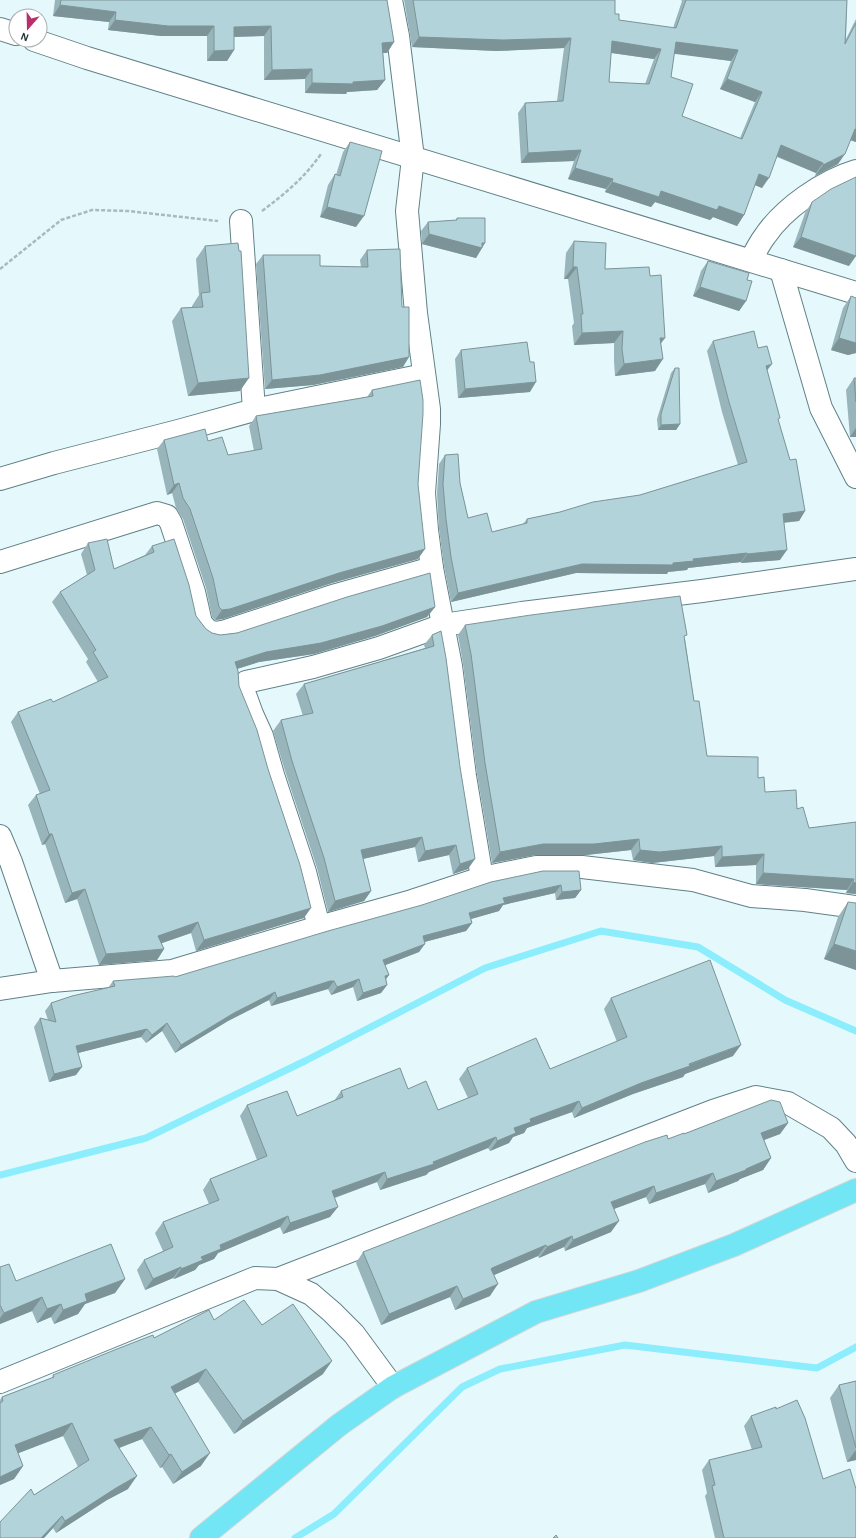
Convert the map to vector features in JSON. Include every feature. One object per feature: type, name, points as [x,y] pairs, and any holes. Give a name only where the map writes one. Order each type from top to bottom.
[{"type":"main road","points":[[201,1538],[339,1425],[393,1387],[536,1312],[639,1281],[734,1245],[856,1190]]},
{"type":"street","points":[[392,0],[398,36],[413,158],[407,211],[411,263],[429,424],[424,493],[432,568],[451,666],[465,776],[482,878]]},
{"type":"street","points":[[48,45],[87,58],[856,293]]},
{"type":"street","points":[[751,260],[765,236],[785,213],[822,185],[856,171]]},
{"type":"street","points":[[241,221],[254,410]]},
{"type":"street","points":[[781,270],[821,408],[856,477]]},
{"type":"street","points":[[0,479],[254,410],[424,376]]},
{"type":"street","points":[[0,562],[150,515],[157,513],[162,514],[167,516],[171,523],[194,592],[201,623],[208,631],[216,633],[233,629],[336,595],[432,568]]},
{"type":"street","points":[[319,927],[305,872],[273,775],[262,736],[244,692],[243,685],[246,682],[313,667],[379,648],[443,625],[522,613],[702,591],[856,569]]},
{"type":"street","points":[[0,836],[11,862],[52,982]]},
{"type":"street","points":[[0,989],[52,982],[172,971],[319,927],[412,902],[482,878],[536,867],[582,867],[694,880],[751,896],[805,900],[856,907]]},
{"type":"street","points":[[278,1279],[713,1111],[756,1097],[788,1103],[831,1128],[846,1144],[856,1161]]},
{"type":"street","points":[[0,1382],[255,1278],[278,1279],[311,1294],[354,1334],[393,1387]]},
{"type":"path","points":[[0,269],[61,220],[92,210],[128,211],[235,223],[255,216],[287,193],[312,166],[335,134]]},
{"type":"building","points":[[61,0],[387,0],[394,42],[382,43],[385,80],[353,82],[353,84],[312,83],[312,69],[272,70],[271,26],[234,27],[234,50],[214,51],[214,26],[168,26],[115,20],[116,12],[60,5]]},
{"type":"building","points":[[413,0],[615,0],[615,14],[619,14],[619,20],[676,28],[686,0],[847,0],[845,44],[856,23],[856,129],[845,154],[823,165],[823,163],[781,145],[769,178],[759,174],[744,215],[719,206],[717,210],[661,191],[659,197],[612,182],[613,179],[575,168],[581,150],[528,153],[525,103],[563,101],[571,38],[503,40],[419,37]],"holes":[[[612,41],[661,49],[649,84],[609,82]],[[676,42],[738,50],[727,79],[762,92],[742,139],[682,116],[693,84],[671,77]]]},
{"type":"building","points":[[350,142],[382,151],[364,216],[327,207],[335,174],[340,176]]},
{"type":"building","points":[[856,177],[856,256],[801,237],[812,202],[831,189]]},
{"type":"building","points":[[457,218],[485,218],[485,243],[482,243],[482,248],[429,234],[428,222],[457,220]]},
{"type":"building","points":[[574,241],[606,243],[605,269],[649,267],[650,276],[661,275],[665,338],[660,338],[663,359],[624,364],[622,349],[623,331],[582,333],[581,314],[583,314],[577,267],[573,267]]},
{"type":"building","points":[[238,243],[239,251],[241,251],[249,378],[198,383],[181,308],[203,307],[201,293],[210,292],[205,246]]},
{"type":"building","points":[[400,249],[402,307],[409,307],[409,357],[320,375],[272,380],[263,255],[320,255],[320,266],[368,267],[367,250]]},
{"type":"building","points":[[708,261],[749,273],[747,280],[752,281],[746,301],[700,287]]},
{"type":"building","points":[[851,296],[856,298],[856,343],[839,338]]},
{"type":"building","points":[[754,331],[758,348],[767,346],[772,364],[766,366],[780,418],[778,419],[790,460],[796,459],[805,511],[783,514],[787,550],[693,559],[694,561],[673,563],[673,565],[582,564],[458,593],[446,519],[443,484],[445,455],[458,454],[460,483],[468,518],[487,513],[492,532],[527,523],[527,519],[560,512],[593,502],[640,495],[747,462],[713,341]]},
{"type":"building","points":[[527,342],[530,362],[534,362],[536,382],[465,389],[461,350]]},
{"type":"building","points":[[675,368],[679,368],[680,424],[661,425],[661,414]]},
{"type":"building","points":[[854,378],[856,378],[856,402]]},
{"type":"building","points":[[420,380],[423,400],[423,414],[418,484],[425,549],[339,573],[230,609],[222,610],[219,607],[213,578],[190,509],[183,498],[179,483],[174,485],[164,440],[205,429],[208,441],[222,437],[228,455],[262,449],[256,416],[373,396],[372,390]]},
{"type":"building","points":[[107,539],[114,569],[154,552],[152,546],[174,539],[189,585],[196,616],[206,629],[212,633],[220,635],[237,633],[347,597],[430,573],[435,607],[382,626],[321,643],[266,652],[235,662],[238,671],[239,686],[257,730],[268,769],[300,865],[311,908],[204,940],[198,922],[158,936],[164,949],[106,954],[85,889],[72,893],[52,834],[49,834],[36,795],[50,790],[18,712],[51,699],[53,702],[108,677],[93,652],[96,650],[60,592],[95,570],[88,543]]},
{"type":"building","points":[[680,596],[687,635],[684,636],[694,701],[699,701],[707,756],[758,757],[758,778],[764,777],[765,792],[796,790],[797,809],[803,807],[809,828],[856,822],[856,883],[853,882],[854,879],[763,873],[764,854],[722,857],[722,846],[659,852],[640,850],[639,839],[594,844],[543,844],[500,852],[485,763],[471,654],[465,625]]},
{"type":"building","points":[[441,631],[446,658],[460,767],[475,859],[460,864],[456,845],[425,851],[422,837],[361,850],[371,891],[335,901],[324,858],[292,761],[281,720],[313,713],[304,684],[434,646],[432,635]]},
{"type":"building","points":[[543,871],[579,871],[581,890],[562,892],[561,885],[503,898],[505,903],[469,913],[472,923],[423,936],[425,944],[383,960],[389,975],[385,976],[387,985],[363,993],[359,979],[337,987],[334,981],[330,981],[277,998],[275,992],[234,1013],[181,1045],[167,1023],[152,1035],[147,1029],[76,1046],[82,1067],[54,1074],[40,1018],[56,1022],[51,1003],[72,996],[115,986],[113,981],[175,977],[328,931],[422,905],[491,882]]},
{"type":"building","points":[[848,902],[856,903],[856,951],[834,944]]},
{"type":"building","points":[[710,960],[741,1045],[689,1064],[690,1066],[641,1083],[582,1108],[579,1101],[530,1119],[531,1122],[514,1128],[516,1133],[497,1141],[496,1137],[433,1162],[434,1164],[387,1179],[385,1172],[332,1191],[338,1207],[290,1223],[288,1216],[220,1245],[221,1249],[201,1257],[203,1260],[181,1269],[181,1267],[153,1279],[144,1260],[173,1247],[163,1222],[219,1200],[210,1179],[267,1156],[247,1105],[287,1091],[297,1116],[343,1097],[341,1091],[400,1068],[408,1089],[426,1081],[438,1110],[478,1094],[467,1068],[536,1038],[550,1069],[627,1037],[611,998]]},
{"type":"building","points":[[771,1100],[780,1102],[788,1123],[761,1133],[771,1158],[746,1170],[716,1181],[713,1173],[656,1193],[654,1186],[611,1202],[619,1221],[573,1240],[572,1236],[547,1247],[546,1245],[492,1268],[491,1269],[498,1284],[463,1299],[457,1286],[389,1314],[363,1252],[645,1142],[667,1135],[668,1139],[684,1134]]},
{"type":"building","points":[[111,1244],[125,1279],[85,1294],[87,1301],[63,1310],[61,1304],[47,1309],[42,1297],[4,1313],[0,1305],[0,1267],[9,1264],[16,1281]]},
{"type":"building","points":[[244,1300],[262,1325],[293,1304],[332,1361],[243,1421],[206,1369],[171,1387],[210,1453],[182,1472],[151,1427],[114,1440],[137,1476],[65,1521],[62,1516],[41,1538],[0,1538],[0,1522],[31,1489],[34,1495],[89,1460],[72,1423],[15,1445],[23,1466],[0,1477],[0,1403],[3,1401],[2,1397],[54,1377],[53,1375],[153,1335],[154,1338],[209,1310],[214,1320]]},
{"type":"building","points":[[856,1381],[856,1448],[839,1385]]},
{"type":"building","points":[[797,1400],[805,1418],[823,1479],[850,1469],[856,1489],[856,1538],[724,1538],[712,1486],[715,1485],[709,1460],[762,1447],[751,1416],[776,1407],[776,1409]]},
{"type":"waterway","points":[[0,1175],[146,1138],[305,1061],[485,968],[601,931],[698,947],[785,1000],[856,1031]]},
{"type":"waterway","points":[[295,1538],[334,1514],[462,1387],[500,1369],[625,1345],[817,1368],[856,1347]]}]
